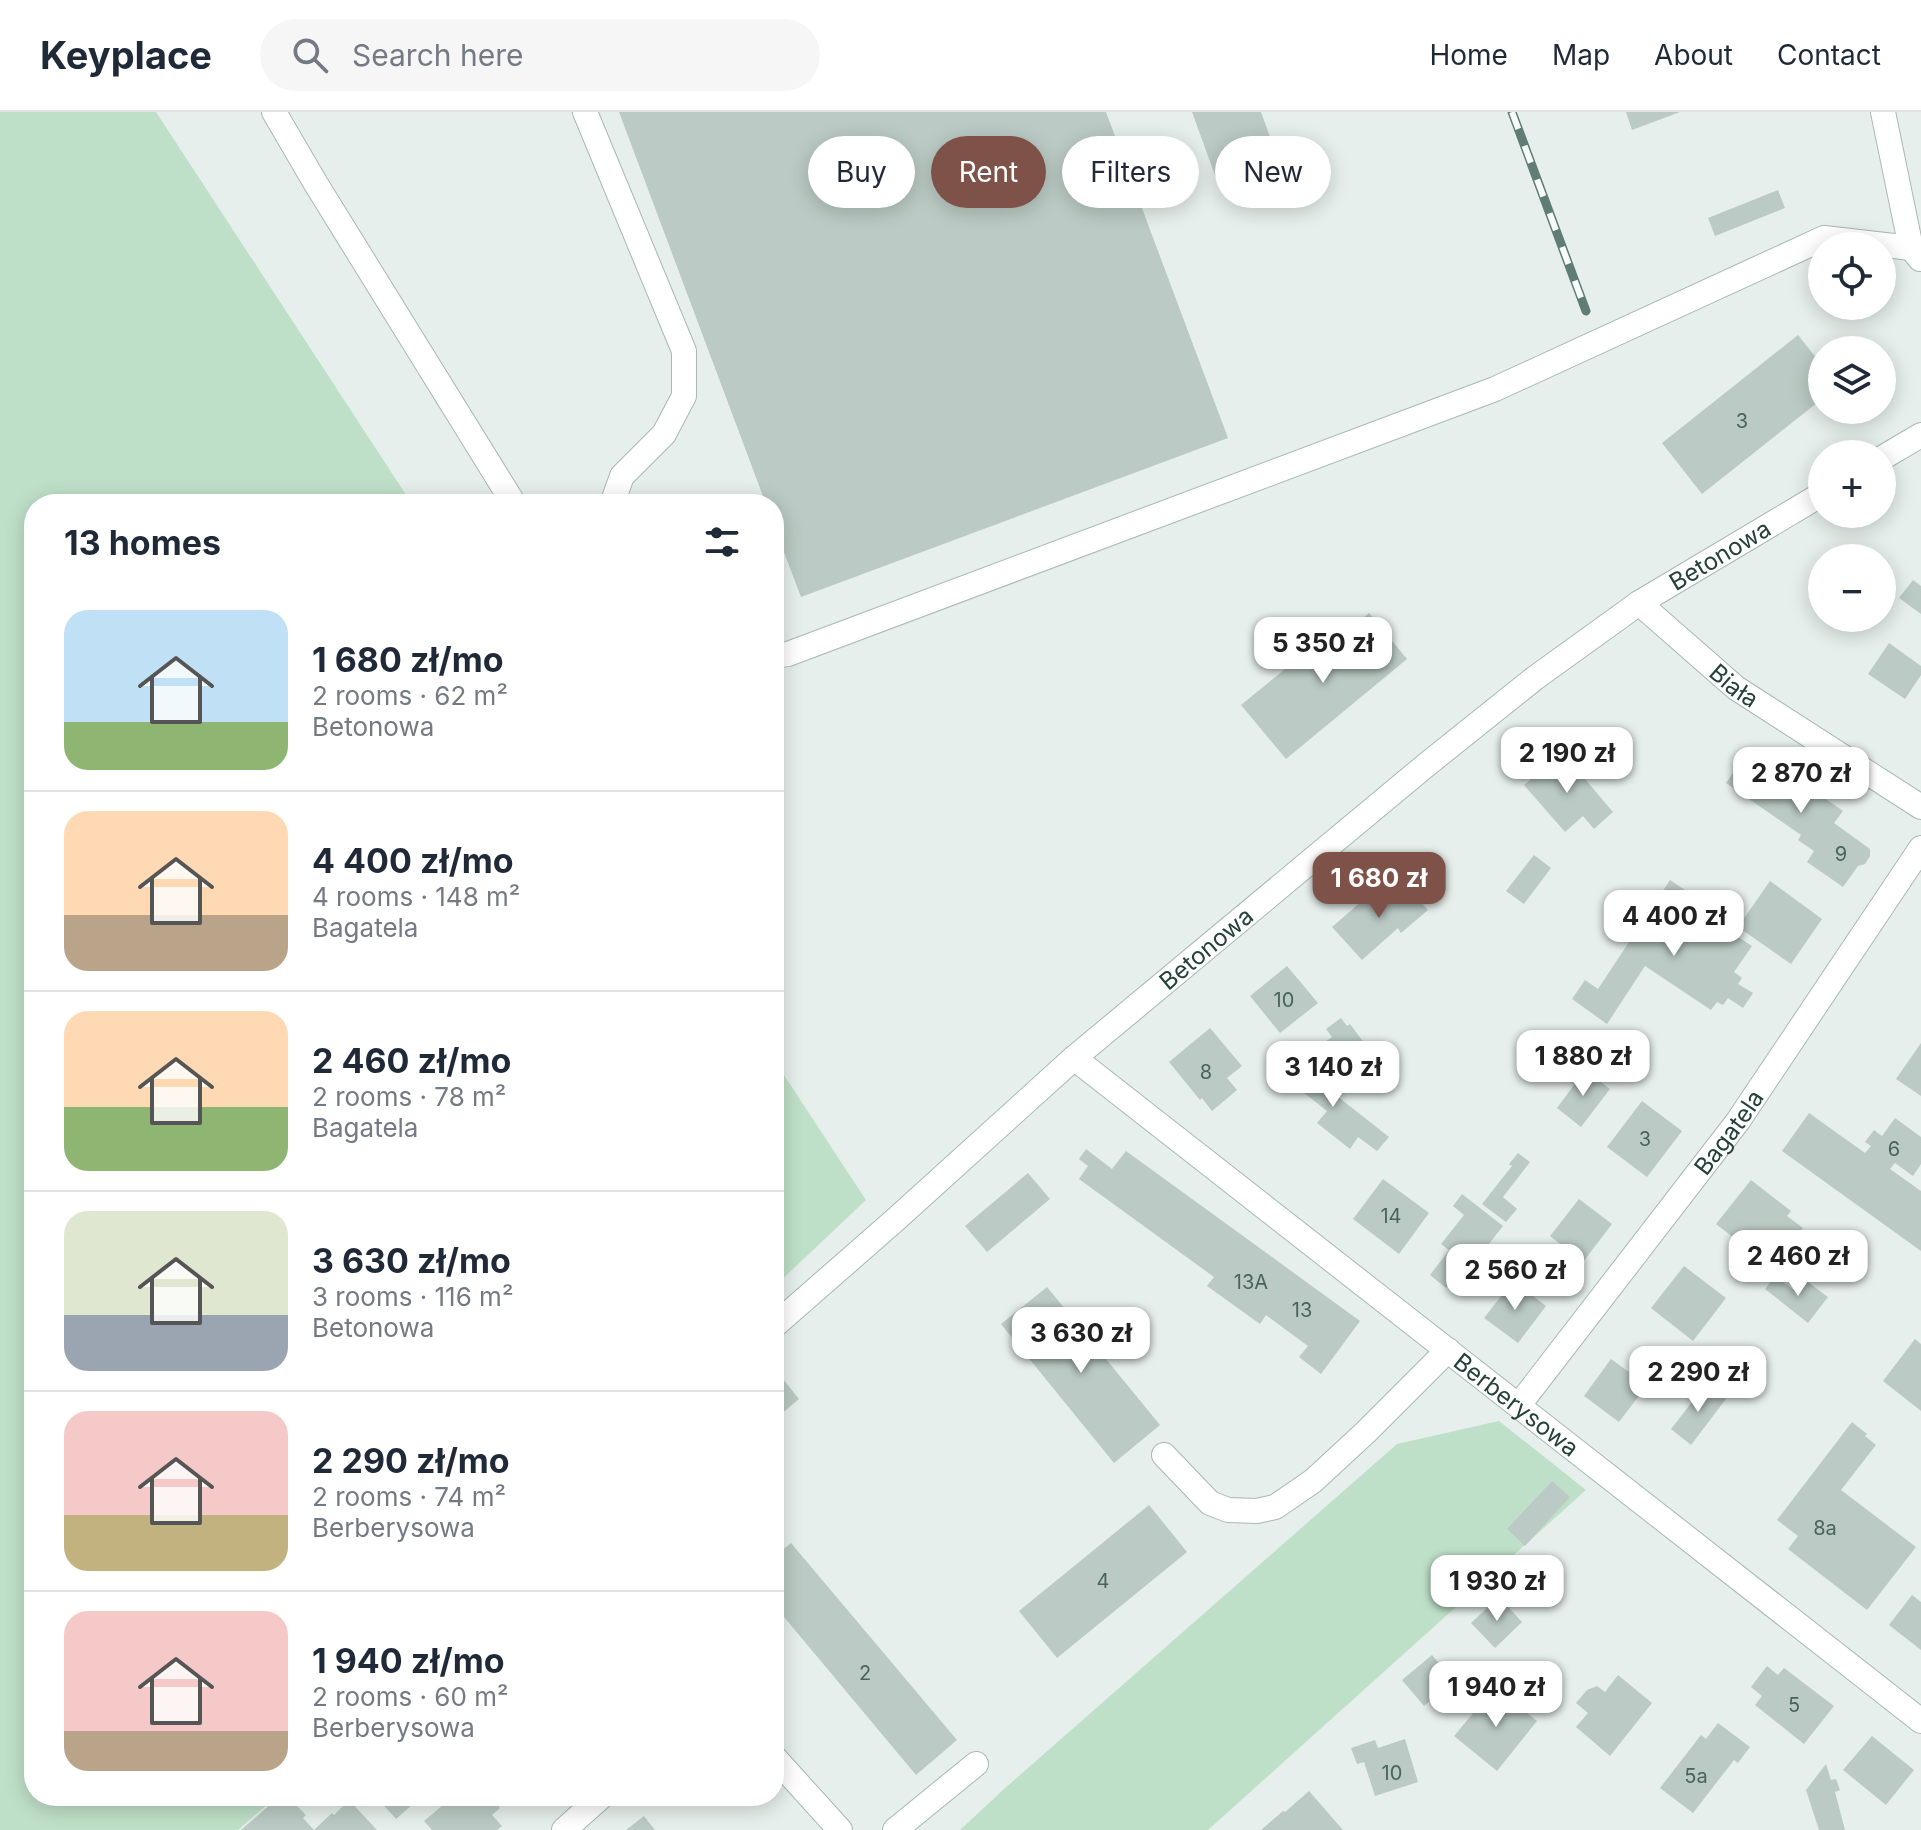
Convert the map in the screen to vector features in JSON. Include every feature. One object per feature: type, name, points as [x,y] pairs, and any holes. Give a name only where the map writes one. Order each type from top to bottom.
[{"type":"street","points":[[274,112],[508,494]]},
{"type":"street","points":[[585,112],[684,351],[684,396],[664,434],[622,476],[616,494]]},
{"type":"street","points":[[784,655],[1495,389],[1824,238],[1916,254],[1883,112]]},
{"type":"street","points":[[1896,450],[1921,435]]},
{"type":"street","name":"Betonowa","points":[[784,1317],[1074,1058],[1449,746],[1535,678],[1639,603],[1808,502]]},
{"type":"street","name":"Biała","points":[[1639,603],[1736,688],[1921,807]]},
{"type":"street","name":"Bagatela","points":[[1519,1405],[1738,1121],[1921,848]]},
{"type":"street","name":"Berberysowa","points":[[1074,1058],[1921,1721]]},
{"type":"street","points":[[1164,1455],[1210,1503],[1228,1510],[1257,1511],[1275,1507],[1313,1481],[1448,1350]]},
{"type":"street","points":[[895,1830],[976,1764]]},
{"type":"street","points":[[784,1768],[840,1830]]},
{"type":"street","points":[[564,1830],[591,1806]]},
{"type":"green space","points":[[0,112],[156,112],[405,494],[24,494],[24,1806],[266,1806],[238,1830],[0,1830]]},
{"type":"green space","points":[[784,1075],[866,1200],[784,1278]]},
{"type":"green space","points":[[1499,1421],[1586,1490],[1208,1830],[960,1830],[1397,1444]]},
{"type":"building","points":[[619,112],[1106,112],[1115,136],[1062,136],[1062,208],[1142,208],[1228,438],[801,597],[784,552],[784,494],[762,494]]},
{"type":"building","points":[[1192,112],[1261,112],[1270,136],[1215,136],[1215,175]]},
{"type":"building","points":[[1626,112],[1680,112],[1632,130]]},
{"type":"building","points":[[1778,190],[1785,208],[1715,236],[1708,218]]},
{"type":"building","points":[[1798,335],[1808,348],[1808,410],[1702,494],[1662,443]]},
{"type":"building","points":[[1913,580],[1921,586],[1921,614],[1899,598]]},
{"type":"building","points":[[1369,613],[1407,659],[1286,759],[1241,705],[1317,643],[1323,651]]},
{"type":"building","points":[[1889,643],[1921,666],[1921,675],[1905,699],[1868,674]]},
{"type":"building","points":[[1751,747],[1843,811],[1834,823],[1870,849],[1865,864],[1858,866],[1843,887],[1807,862],[1814,851],[1798,840],[1801,835],[1726,783]]},
{"type":"building","points":[[1562,752],[1613,812],[1594,829],[1583,816],[1565,832],[1524,785]]},
{"type":"building","points":[[1534,855],[1551,868],[1524,904],[1506,891]]},
{"type":"building","points":[[1670,880],[1697,898],[1691,906],[1752,946],[1734,972],[1742,978],[1738,984],[1753,993],[1743,1008],[1728,998],[1723,1005],[1717,1002],[1711,1010],[1645,966],[1607,1024],[1572,999],[1585,980],[1598,989]]},
{"type":"building","points":[[1770,881],[1822,919],[1791,964],[1738,927]]},
{"type":"building","points":[[1406,885],[1428,910],[1401,933],[1398,928],[1362,960],[1332,927],[1369,895],[1371,897],[1379,890],[1388,901]]},
{"type":"building","points":[[1287,966],[1318,1003],[1280,1033],[1250,996]]},
{"type":"building","points":[[1341,1018],[1347,1026],[1350,1024],[1368,1048],[1335,1074],[1315,1049],[1332,1037],[1326,1029]]},
{"type":"building","points":[[1210,1028],[1242,1066],[1227,1078],[1237,1090],[1212,1111],[1169,1062]]},
{"type":"building","points":[[1921,1043],[1921,1096],[1896,1079]]},
{"type":"building","points":[[1285,1055],[1389,1137],[1377,1151],[1358,1137],[1350,1149],[1317,1123],[1327,1111],[1274,1069]]},
{"type":"building","points":[[1585,1070],[1610,1089],[1581,1127],[1557,1108]]},
{"type":"building","points":[[1642,1101],[1682,1131],[1647,1177],[1607,1147]]},
{"type":"building","points":[[1809,1113],[1865,1153],[1871,1146],[1865,1142],[1874,1130],[1882,1136],[1895,1118],[1921,1137],[1921,1164],[1913,1176],[1895,1163],[1890,1169],[1921,1191],[1921,1251],[1782,1151]]},
{"type":"building","points":[[1086,1149],[1112,1169],[1126,1151],[1360,1321],[1321,1374],[1299,1357],[1308,1346],[1266,1315],[1260,1324],[1207,1286],[1214,1277],[1079,1179],[1088,1166],[1079,1159]]},
{"type":"building","points":[[1518,1153],[1530,1162],[1503,1197],[1517,1209],[1506,1222],[1482,1204],[1512,1166],[1509,1164]]},
{"type":"building","points":[[1028,1173],[1050,1199],[987,1252],[965,1226]]},
{"type":"building","points":[[1383,1179],[1429,1213],[1399,1254],[1353,1219]]},
{"type":"building","points":[[1751,1180],[1791,1211],[1787,1216],[1803,1228],[1784,1251],[1776,1245],[1770,1254],[1762,1248],[1756,1255],[1716,1224]]},
{"type":"building","points":[[1462,1194],[1503,1226],[1485,1249],[1479,1245],[1446,1288],[1430,1275],[1449,1250],[1441,1244],[1464,1215],[1453,1206]]},
{"type":"building","points":[[1579,1199],[1612,1224],[1583,1262],[1550,1236]]},
{"type":"building","points":[[1684,1266],[1726,1298],[1693,1341],[1651,1308]]},
{"type":"building","points":[[1775,1276],[1796,1292],[1805,1280],[1828,1297],[1808,1323],[1765,1289]]},
{"type":"building","points":[[1513,1281],[1546,1306],[1518,1343],[1484,1318]]},
{"type":"building","points":[[1047,1287],[1160,1425],[1114,1463],[1001,1324]]},
{"type":"building","points":[[1915,1339],[1921,1344],[1921,1411],[1883,1381]]},
{"type":"building","points":[[1611,1359],[1647,1385],[1619,1422],[1584,1396]]},
{"type":"building","points":[[784,1380],[799,1399],[784,1412]]},
{"type":"building","points":[[1706,1384],[1726,1399],[1691,1445],[1671,1429]]},
{"type":"building","points":[[1852,1422],[1876,1445],[1841,1490],[1916,1547],[1867,1610],[1788,1549],[1798,1536],[1777,1520]]},
{"type":"building","points":[[1552,1481],[1570,1497],[1525,1546],[1507,1529]]},
{"type":"building","points":[[1149,1505],[1187,1552],[1057,1658],[1019,1611]]},
{"type":"building","points":[[791,1543],[957,1740],[916,1775],[784,1617],[784,1549]]},
{"type":"building","points":[[1912,1595],[1921,1602],[1921,1650],[1889,1625]]},
{"type":"building","points":[[1499,1597],[1522,1622],[1495,1648],[1471,1623]]},
{"type":"building","points":[[1432,1655],[1454,1681],[1424,1706],[1402,1680]]},
{"type":"building","points":[[1767,1666],[1778,1675],[1784,1668],[1834,1706],[1804,1744],[1755,1705],[1762,1696],[1751,1687]]},
{"type":"building","points":[[1618,1675],[1652,1703],[1610,1756],[1576,1727],[1588,1713],[1576,1703],[1587,1690],[1597,1686],[1605,1692]]},
{"type":"building","points":[[1495,1687],[1537,1721],[1497,1771],[1454,1736]]},
{"type":"building","points":[[1718,1723],[1750,1747],[1738,1763],[1734,1760],[1693,1813],[1660,1788],[1701,1735],[1706,1739]]},
{"type":"building","points":[[1872,1736],[1914,1770],[1886,1805],[1843,1770]]},
{"type":"building","points":[[1405,1739],[1418,1782],[1375,1796],[1364,1762],[1357,1764],[1351,1748],[1375,1740],[1378,1748]]},
{"type":"building","points":[[1826,1764],[1831,1780],[1836,1779],[1840,1790],[1835,1792],[1845,1830],[1819,1830],[1806,1790]]},
{"type":"building","points":[[1309,1791],[1343,1830],[1261,1830],[1285,1812]]},
{"type":"building","points":[[269,1806],[297,1806],[314,1830],[241,1830]]},
{"type":"building","points":[[343,1806],[355,1806],[377,1830],[314,1830]]},
{"type":"building","points":[[384,1806],[411,1806],[396,1819]]},
{"type":"building","points":[[442,1806],[498,1806],[500,1808],[492,1815],[502,1826],[497,1830],[432,1830],[424,1821]]},
{"type":"building","points":[[644,1816],[655,1830],[626,1830]]},
{"type":"railway","points":[[1512,112],[1586,311]]}]
